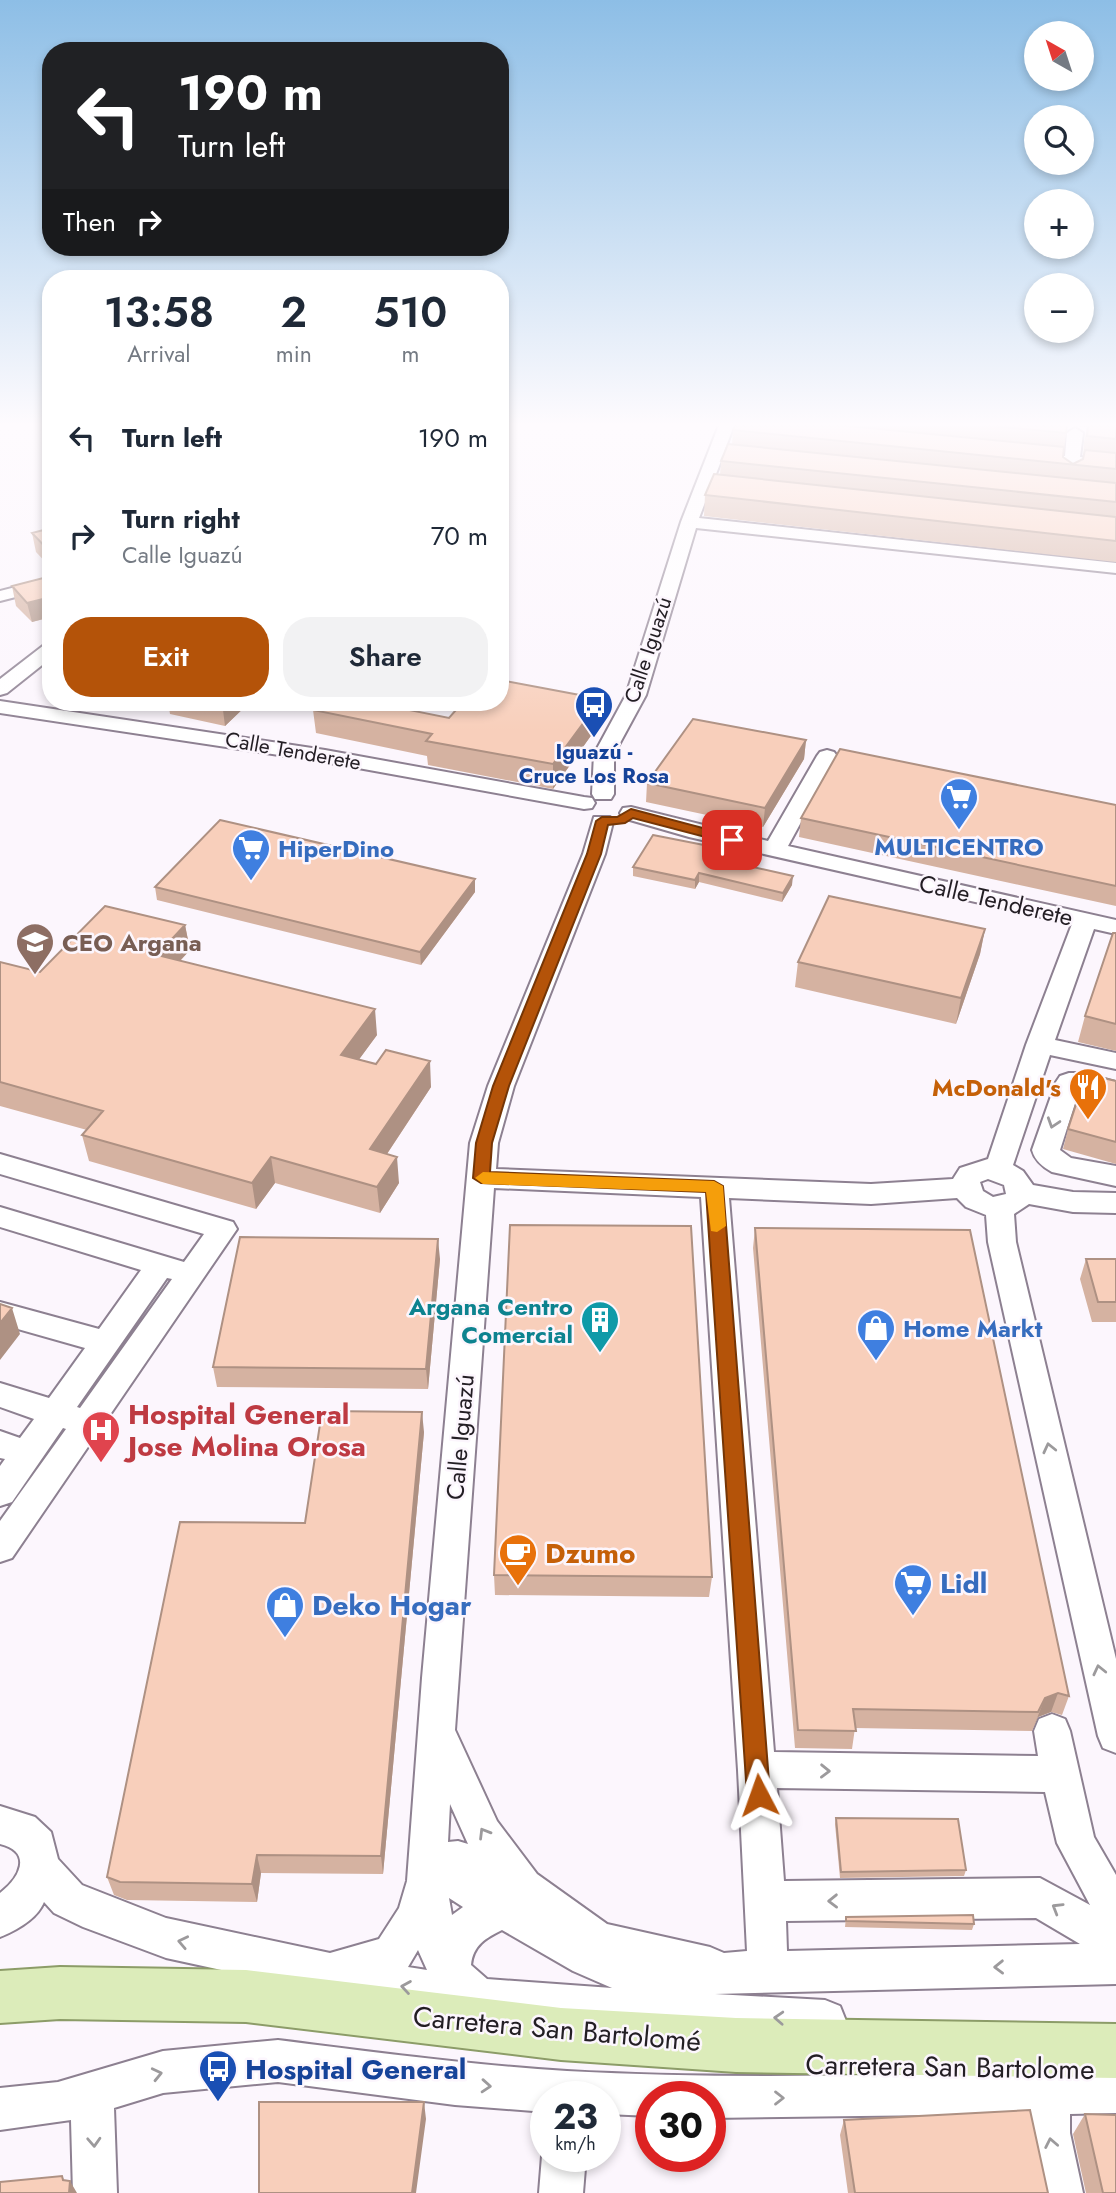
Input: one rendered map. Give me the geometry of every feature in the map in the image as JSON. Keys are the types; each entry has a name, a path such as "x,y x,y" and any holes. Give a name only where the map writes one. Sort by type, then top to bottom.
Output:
{"main road":[{"name":"Carretera San Bartolomé","path":"0,1997 60,1993 246,1996 561,2034 709,2043 1116,2051"},
{"name":"Carretera San Bartolomé","path":"0,2017 63,2013 242,2017 560,2050 784,2063"},
{"name":"Carretera San Bartolome","path":"784,2063 1116,2072"}],"street":[{"name":"Calle Iguazú","path":"427,1871 484,1143 501,1086 594,854 604,754 636,695 687,527"},
{"path":"778,527 872,533 1062,554 1116,568"},
{"path":"0,596 42,585"},
{"path":"0,689 42,656"},
{"name":"Calle Tenderete","path":"0,707 325,756 597,806 620,820 631,813 689,831 1116,926"},
{"path":"775,849 827,756"},
{"path":"998,1170 1036,1055 1086,920"},
{"path":"1036,1055 1116,1061"},
{"path":"1036,1055 1116,1079"},
{"path":"1116,1091 1082,1082 1069,1082 1046,1150 1047,1155 1058,1165 1116,1176"},
{"path":"0,1164 223,1229 0,1548"},
{"path":"965,1188 970,1175 987,1169 998,1170 1015,1179 1002,1242 1116,1736"},
{"path":"481,1178 871,1194 965,1188"},
{"path":"714,1186 766,1901 751,1972"},
{"path":"965,1188 977,1202 1010,1200 1116,1203"},
{"path":"0,1217 192,1274"},
{"path":"0,1492 13,1449 55,1413 160,1265"},
{"path":"0,1313 104,1342"},
{"path":"5,1402 89,1424"},
{"path":"1052,1731 1076,1843 1116,1913"},
{"path":"437,1732 514,1898"},
{"path":"757,1770 1060,1774"},
{"path":"0,1825 21,1830 37,1845 40,1868 26,1898 0,1917"},
{"name":"Carretera San Bartolomé","path":"40,1868 68,1899 120,1922 166,1938 327,1973 464,1985 510,2003 1116,2034"},
{"path":"427,1871 514,1898 587,1956 641,1980 751,1972 1116,1964"},
{"path":"327,1973 392,1956 416,1916 427,1871"},
{"path":"427,1871 438,1949 464,1985"},
{"path":"464,1985 453,1945 471,1924 514,1898"},
{"path":"766,1901 1041,1898 1116,1943"},
{"path":"0,2109 58,2103 163,2072 278,2061 455,2084 530,2091"},
{"path":"92,2091 95,2193"},
{"path":"726,2096 1116,2092"},
{"path":"1049,2093 1048,2133 1061,2193"},
{"path":"561,2193 563,2172"}],"building":[{"path":"994,527 1116,527 1116,541"},
{"path":"42,530 42,544 32,533"},
{"path":"42,578 42,599 27,603 12,586"},
{"path":"509,682 601,699 553,764 426,741 432,734 318,711 414,711 449,718 455,711 509,711"},
{"path":"693,719 806,740 765,808 647,783"},
{"name":"MULTICENTRO","path":"840,749 1116,805 1116,886 801,818"},
{"path":"220,820 475,879 420,952 155,887"},
{"path":"653,835 714,847 708,857 793,876 783,893 699,873 695,880 633,867"},
{"path":"829,896 985,929 961,998 798,962"},
{"path":"105,906 185,925 157,955 375,1009 341,1055 376,1064 386,1050 430,1061 370,1149 397,1157 377,1187 271,1157 252,1183 82,1135 103,1111 0,1082 0,962 40,972"},
{"path":"1113,933 1116,933 1116,1024 1085,1016"},
{"path":"1086,1074 1116,1081 1116,1142 1068,1129"},
{"name":"Argana Centro Comercial","path":"510,1225 691,1226 712,1577 494,1575"},
{"path":"755,1228 970,1230 1069,1696 1058,1693 1045,1698 1038,1712 853,1709 856,1731 798,1730"},
{"path":"240,1237 438,1239 426,1369 213,1367"},
{"path":"1086,1259 1116,1259 1116,1302 1098,1302"},
{"path":"0,1304 12,1308 0,1323"},
{"name":"Deko Hogar","path":"322,1411 422,1412 381,1856 257,1855 252,1884 120,1882 107,1877 180,1522 305,1523"},
{"path":"836,1818 958,1819 966,1870 841,1872"},
{"path":"973,1915 974,1924 846,1921 846,1917"},
{"path":"259,2102 424,2102 412,2193 259,2193"},
{"path":"1030,2110 1048,2193 855,2193 844,2120"},
{"path":"1085,2114 1116,2115 1116,2193 1103,2193"},
{"path":"62,2176 63,2180 70,2181 69,2193 0,2193 0,2182"}],"slow traffic":[{"path":"483,1178 714,1186 717,1226"}],"place":[{"name":"Iguazú - Cruce Los Rosa","path":"594,739"},
{"name":"MULTICENTRO","path":"959,831"},
{"name":"HiperDino","path":"251,882"},
{"name":"CEO Argana","path":"35,976"},
{"name":"McDonald's","path":"1088,1121"},
{"name":"Argana Centro Comercial","path":"600,1354"},
{"name":"Home Markt","path":"876,1362"},
{"name":"Hospital General Jose Molina Orosa","path":"101,1464"},
{"name":"Dzumo","path":"518,1587"},
{"name":"Lidl","path":"913,1617"},
{"name":"Deko Hogar","path":"285,1639"},
{"name":"Hospital General","path":"218,2103"}],"route":[{"path":"732,840 689,831 631,813 620,820 602,821 594,854 501,1086 484,1143 481,1178 714,1186 759,1795"}]}
